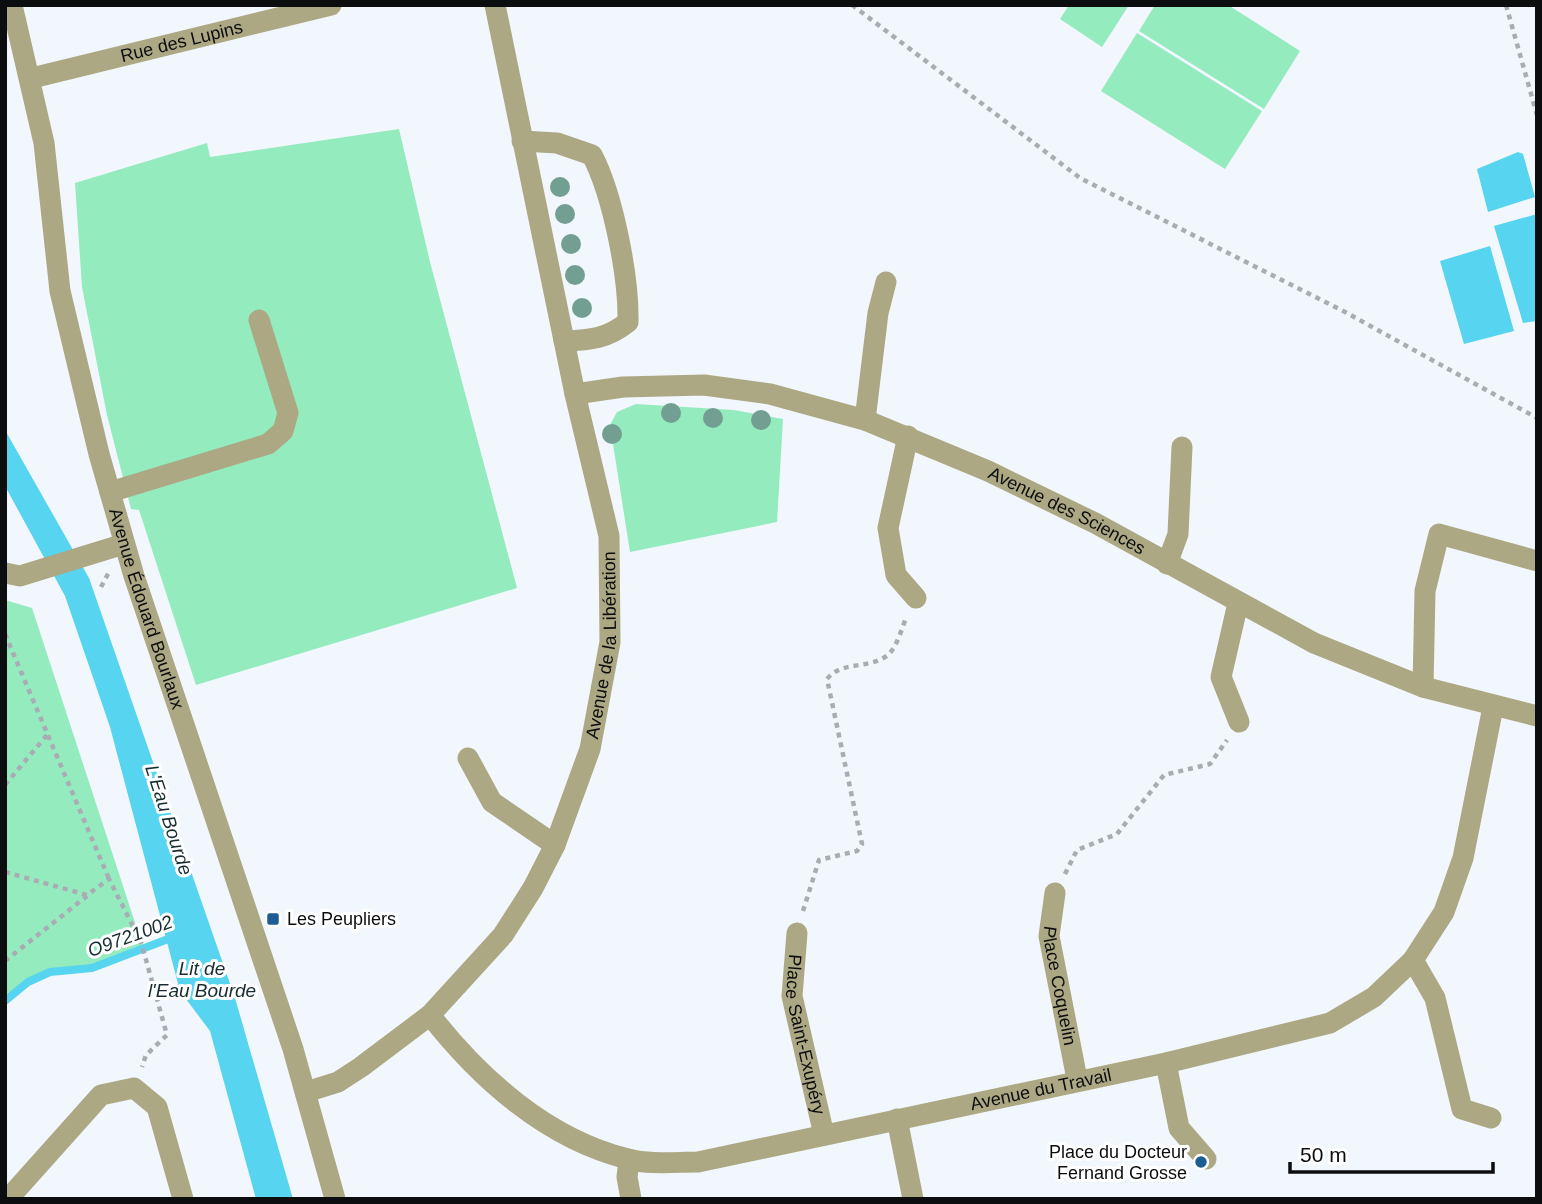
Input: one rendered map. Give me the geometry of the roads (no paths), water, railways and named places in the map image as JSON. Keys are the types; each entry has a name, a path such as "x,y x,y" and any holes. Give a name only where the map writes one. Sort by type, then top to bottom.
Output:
{"street":[{"name":"Avenue Édouard Bourlaux","path":"12,5 32,78 50,176 60,291 124,544 306,1092 335,1199"},
{"name":"Rue des Lupins","path":"32,78 331,5"},
{"name":"Avenue de la Libération","path":"306,1092 338,1082 430,1015 463,983 503,935 533,888 555,845 590,749 610,642 609,536 575,394 497,6"},
{"path":"522,141 557,144 592,155 603,176 629,294 628,323 613,334 597,340 564,341"},
{"path":"866,420 878,313 886,282"},
{"path":"110,492 268,444 283,431 288,412 259,320"},
{"name":"Avenue des Sciences","path":"575,394 623,387 704,385 770,394 866,420 908,436 1095,523 1314,643 1423,687 1493,707 1537,716"},
{"path":"908,436 888,528 896,575 916,598"},
{"path":"1167,564 1178,534 1182,447"},
{"path":"1423,687 1425,591 1439,534 1537,561"},
{"path":"5,573 20,576 124,544"},
{"path":"1238,603 1222,677 1239,722"},
{"name":"Avenue du Travail","path":"430,1015 522,1109 580,1142 629,1160 698,1162 1077,1079 1166,1063 1330,1023 1374,997 1413,960 1444,912 1462,858 1493,707"},
{"path":"468,758 492,802 555,845"},
{"name":"Place Coquelin","path":"1055,893 1049,936 1077,1079"},
{"name":"Place Saint-Exupéry","path":"797,933 792,996 824,1135"},
{"path":"1413,960 1435,998 1462,1109 1491,1118"},
{"path":"1166,1063 1179,1128 1206,1159"},
{"path":"8,1199 101,1095 134,1088 157,1107 183,1199"},
{"path":"897,1119 914,1199"},
{"path":"629,1160 627,1177 631,1199"}],"water":[{"path":"1518,152 1523,154 1535,197 1488,212 1477,169"},
{"path":"1537,214 1537,321 1523,323 1494,226"},
{"path":"1490,246 1514,331 1464,344 1440,261"},
{"name":"Lit de l'Eau Bourde","path":"5,430 89,578 235,998 293,1199 256,1199 210,1031 180,991 110,727 65,596 5,486"}],"waterway":[{"name":"O9721002","path":"5,1001 28,982 50,972 92,968 176,936"}],"place":[{"name":"Les Peupliers","path":"273,919"},
{"name":"Place du Docteur Fernand Grosse","path":"1201,1162"}],"water label":[{"name":"L'Eau Bourde","path":"169,820"}]}
